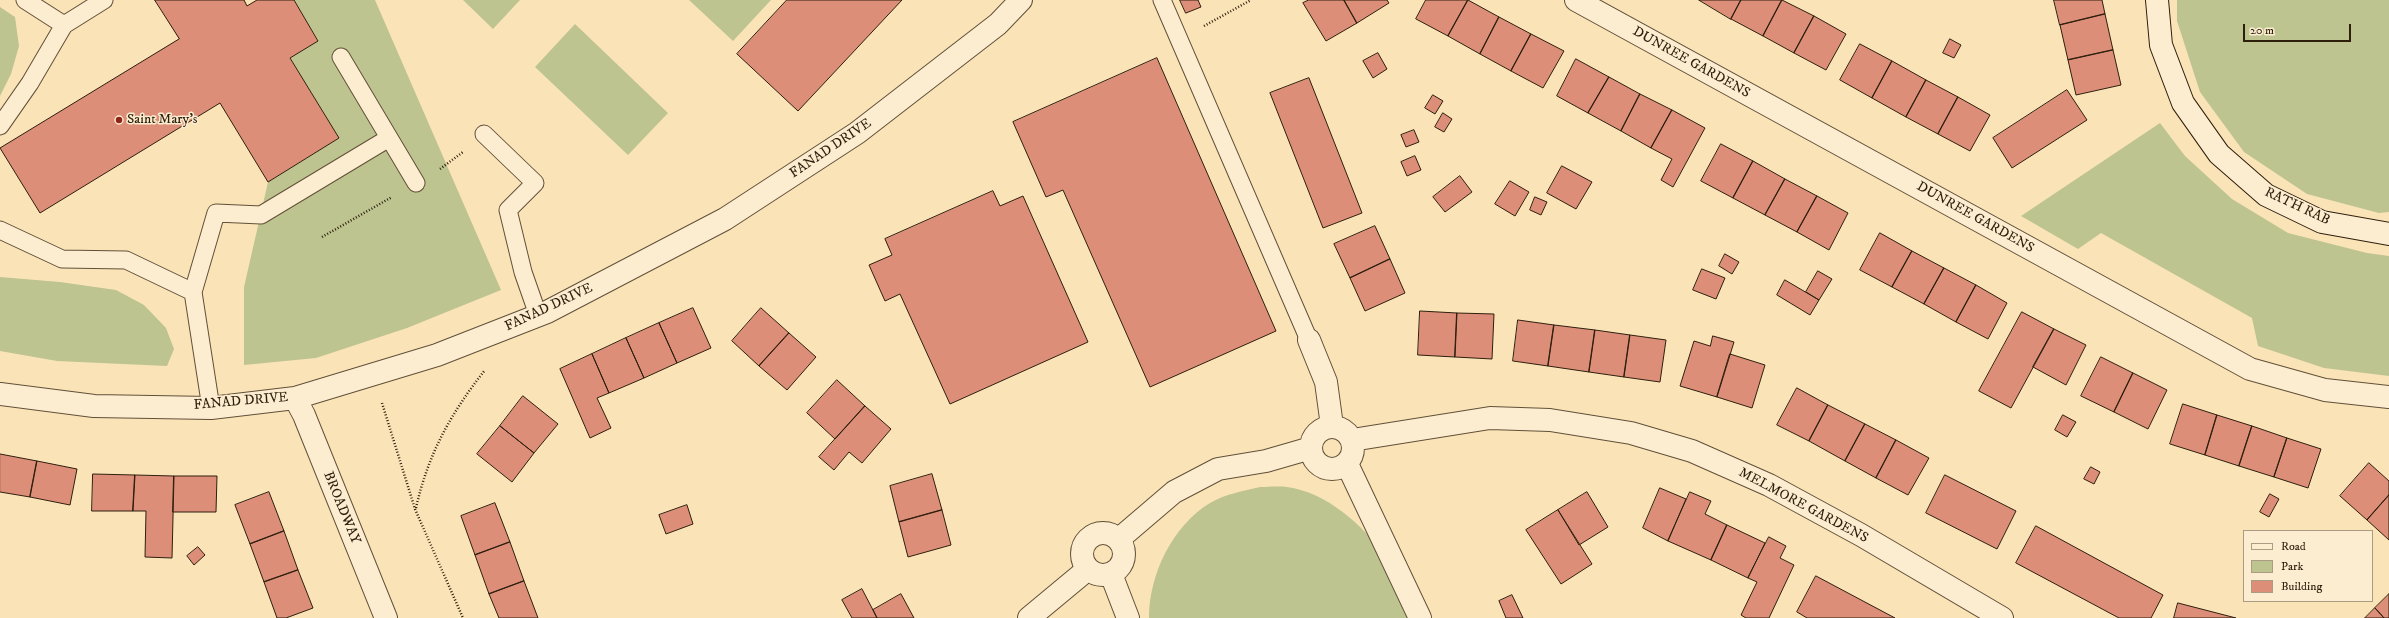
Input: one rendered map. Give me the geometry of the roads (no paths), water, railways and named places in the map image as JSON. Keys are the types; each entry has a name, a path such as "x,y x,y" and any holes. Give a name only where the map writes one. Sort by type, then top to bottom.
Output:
{"street":[{"name":"FANAD DRIVE","path":"0,394 94,406 211,408 295,398 437,355 476,340 538,315 725,218 857,132 998,24 1022,0"},
{"name":"DUNREE GARDENS","path":"1576,0 2250,369 2325,390 2389,397"},
{"name":"RATH RAB","path":"2157,0 2161,45 2183,104 2219,154 2266,195 2322,222 2389,234"},
{"path":"1309,340 1326,382 1332,426"},
{"name":"BROADWAY","path":"295,398 386,618"},
{"name":"MELMORE GARDENS","path":"1352,440 1490,418 1550,420 1631,433 1692,451 1769,485 1861,535 2002,618"},
{"path":"1332,426 1341,428 1352,440 1354,448 1347,464 1336,469 1324,468 1312,456 1311,448 1317,433 1332,426"},
{"path":"1119,539 1174,492 1218,469 1266,461 1311,448"},
{"path":"1347,464 1420,618"},
{"path":"1104,532 1112,534 1119,539 1125,554 1123,562 1118,569 1111,574 1102,575 1094,574 1088,569 1082,554 1088,538 1104,532"},
{"path":"1028,618 1088,569"},
{"path":"1111,574 1128,618"}],"lane":[{"path":"25,0 64,25"},
{"path":"0,126 30,83 64,25 104,0"},
{"path":"1162,0 1309,340"},
{"path":"341,57 416,183"},
{"path":"484,134 535,183 508,210 523,272 538,315"},
{"path":"211,408 193,292 216,213 261,215 389,138"},
{"path":"0,230 62,259 126,260 193,292"}],"place":[{"name":"Saint Mary's","path":"119,120"}]}
